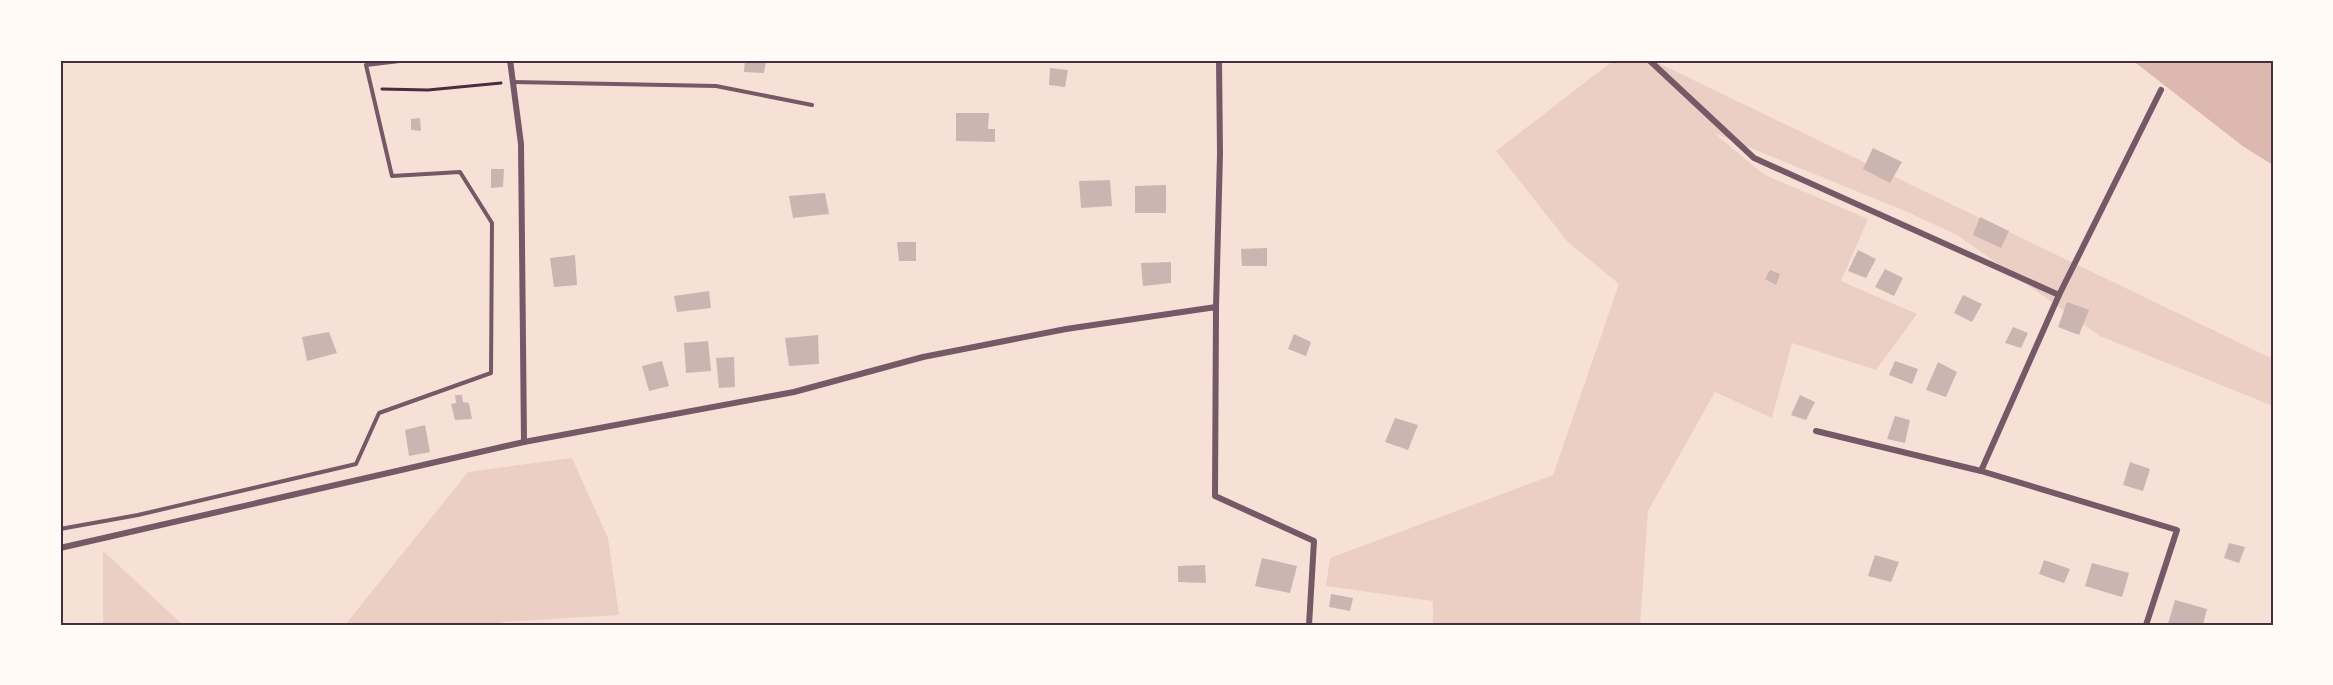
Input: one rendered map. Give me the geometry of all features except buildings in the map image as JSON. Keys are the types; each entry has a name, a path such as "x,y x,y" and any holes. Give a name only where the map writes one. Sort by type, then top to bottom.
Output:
{"street":[{"path":"510,60 521,144 524,442"},
{"path":"1219,60 1220,154 1215,496 1314,541 1309,625"},
{"path":"1649,60 1754,158 2059,295"},
{"path":"1980,471 2059,295 2162,90"},
{"path":"60,548 524,442 794,392 923,357 1066,328 1216,307"},
{"path":"1816,431 1980,471 2177,530 2146,625"}],"lane":[{"path":"60,529 138,515 356,464 379,414 491,373 492,223 460,172 392,176 366,65 408,60"},
{"path":"513,81 716,86 812,105"}],"path":[{"path":"371,89 429,90 513,81"}],"shaded area":[{"path":"1614,60 1652,60 2273,359 2273,406 2100,336 1957,235 1905,211 1714,133 1765,175 1868,219 1841,281 1917,314 1876,370 1792,343 1772,418 1715,392 1648,511 1640,625 1563,623 1562,625 1433,625 1433,601 1326,586 1330,558 1553,475 1619,284 1567,241 1496,151"},
{"path":"2132,60 2273,60 2273,165 2244,147"},
{"path":"572,458 608,538 619,615 502,622 501,625 345,625 468,472"},
{"path":"103,551 183,625 103,625"}]}
